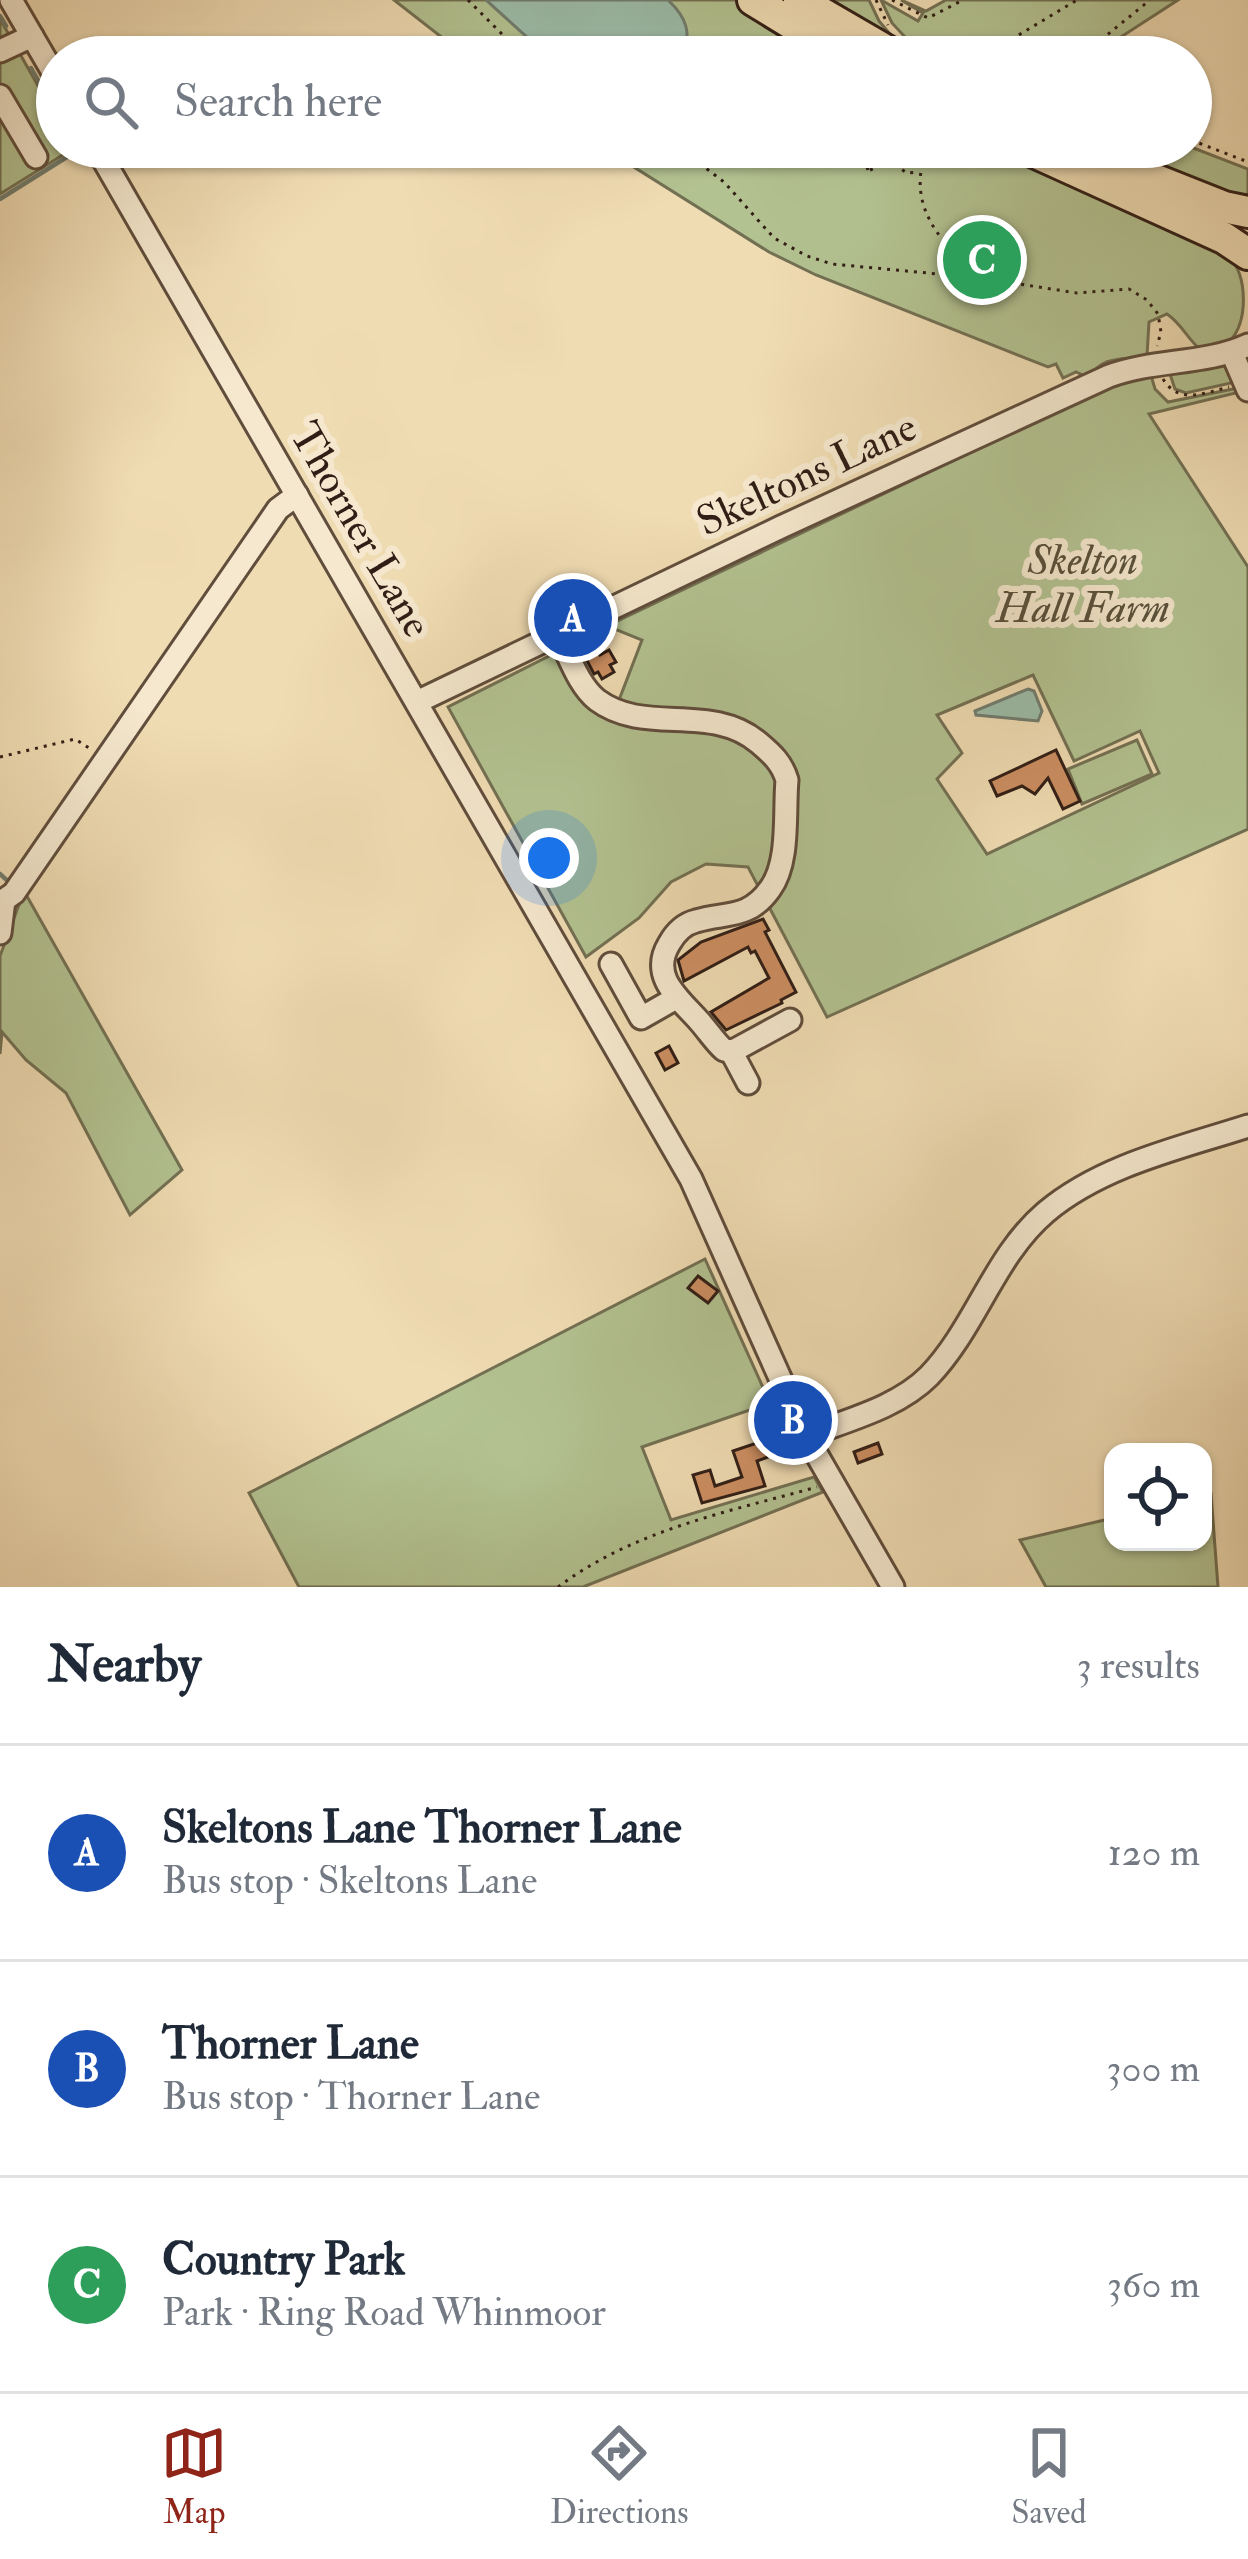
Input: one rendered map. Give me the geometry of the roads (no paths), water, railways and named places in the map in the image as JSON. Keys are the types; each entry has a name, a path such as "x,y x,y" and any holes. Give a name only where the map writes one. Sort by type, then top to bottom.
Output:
{"highway":[{"path":"753,0 812,36"},
{"path":"799,0 882,36"},
{"path":"1071,168 1213,232 1248,254"},
{"path":"1126,168 1248,212"}],"street":[{"path":"11,0 36,42"},
{"path":"0,51 32,35"},
{"path":"1,101 36,155"},
{"name":"Thorner Lane","path":"108,168 692,1179 806,1436 893,1587"},
{"path":"1242,346 1246,387"},
{"name":"Skeltons Lane","path":"417,702 1109,376 1242,346"},
{"path":"0,934 19,888 103,758 278,509 297,495"},
{"path":"558,634 584,686 599,702 647,716 730,724 747,733 784,770 776,880 764,896 740,913 693,921 676,933 662,963 666,982 720,1048 731,1051 790,1020"},
{"path":"611,964 641,1018 679,1001"},
{"path":"654,1022 679,1001"},
{"path":"731,1051 748,1083"},
{"path":"806,1436 901,1398 927,1378 957,1342 1006,1258 1045,1213 1100,1177 1248,1126"}],"waterway":[{"path":"0,16 6,26"},
{"path":"31,68 36,77"},
{"path":"0,199 49,168"},
{"path":"0,874 11,884"}],"place":[{"name":"Country Park","path":"982,260"},
{"name":"Skeltons Lane Thorner Lane","path":"573,618"},
{"name":"Thorner Lane","path":"793,1420"}],"park label":[{"name":"Skelton Hall Farm","path":"1083,583"}]}
